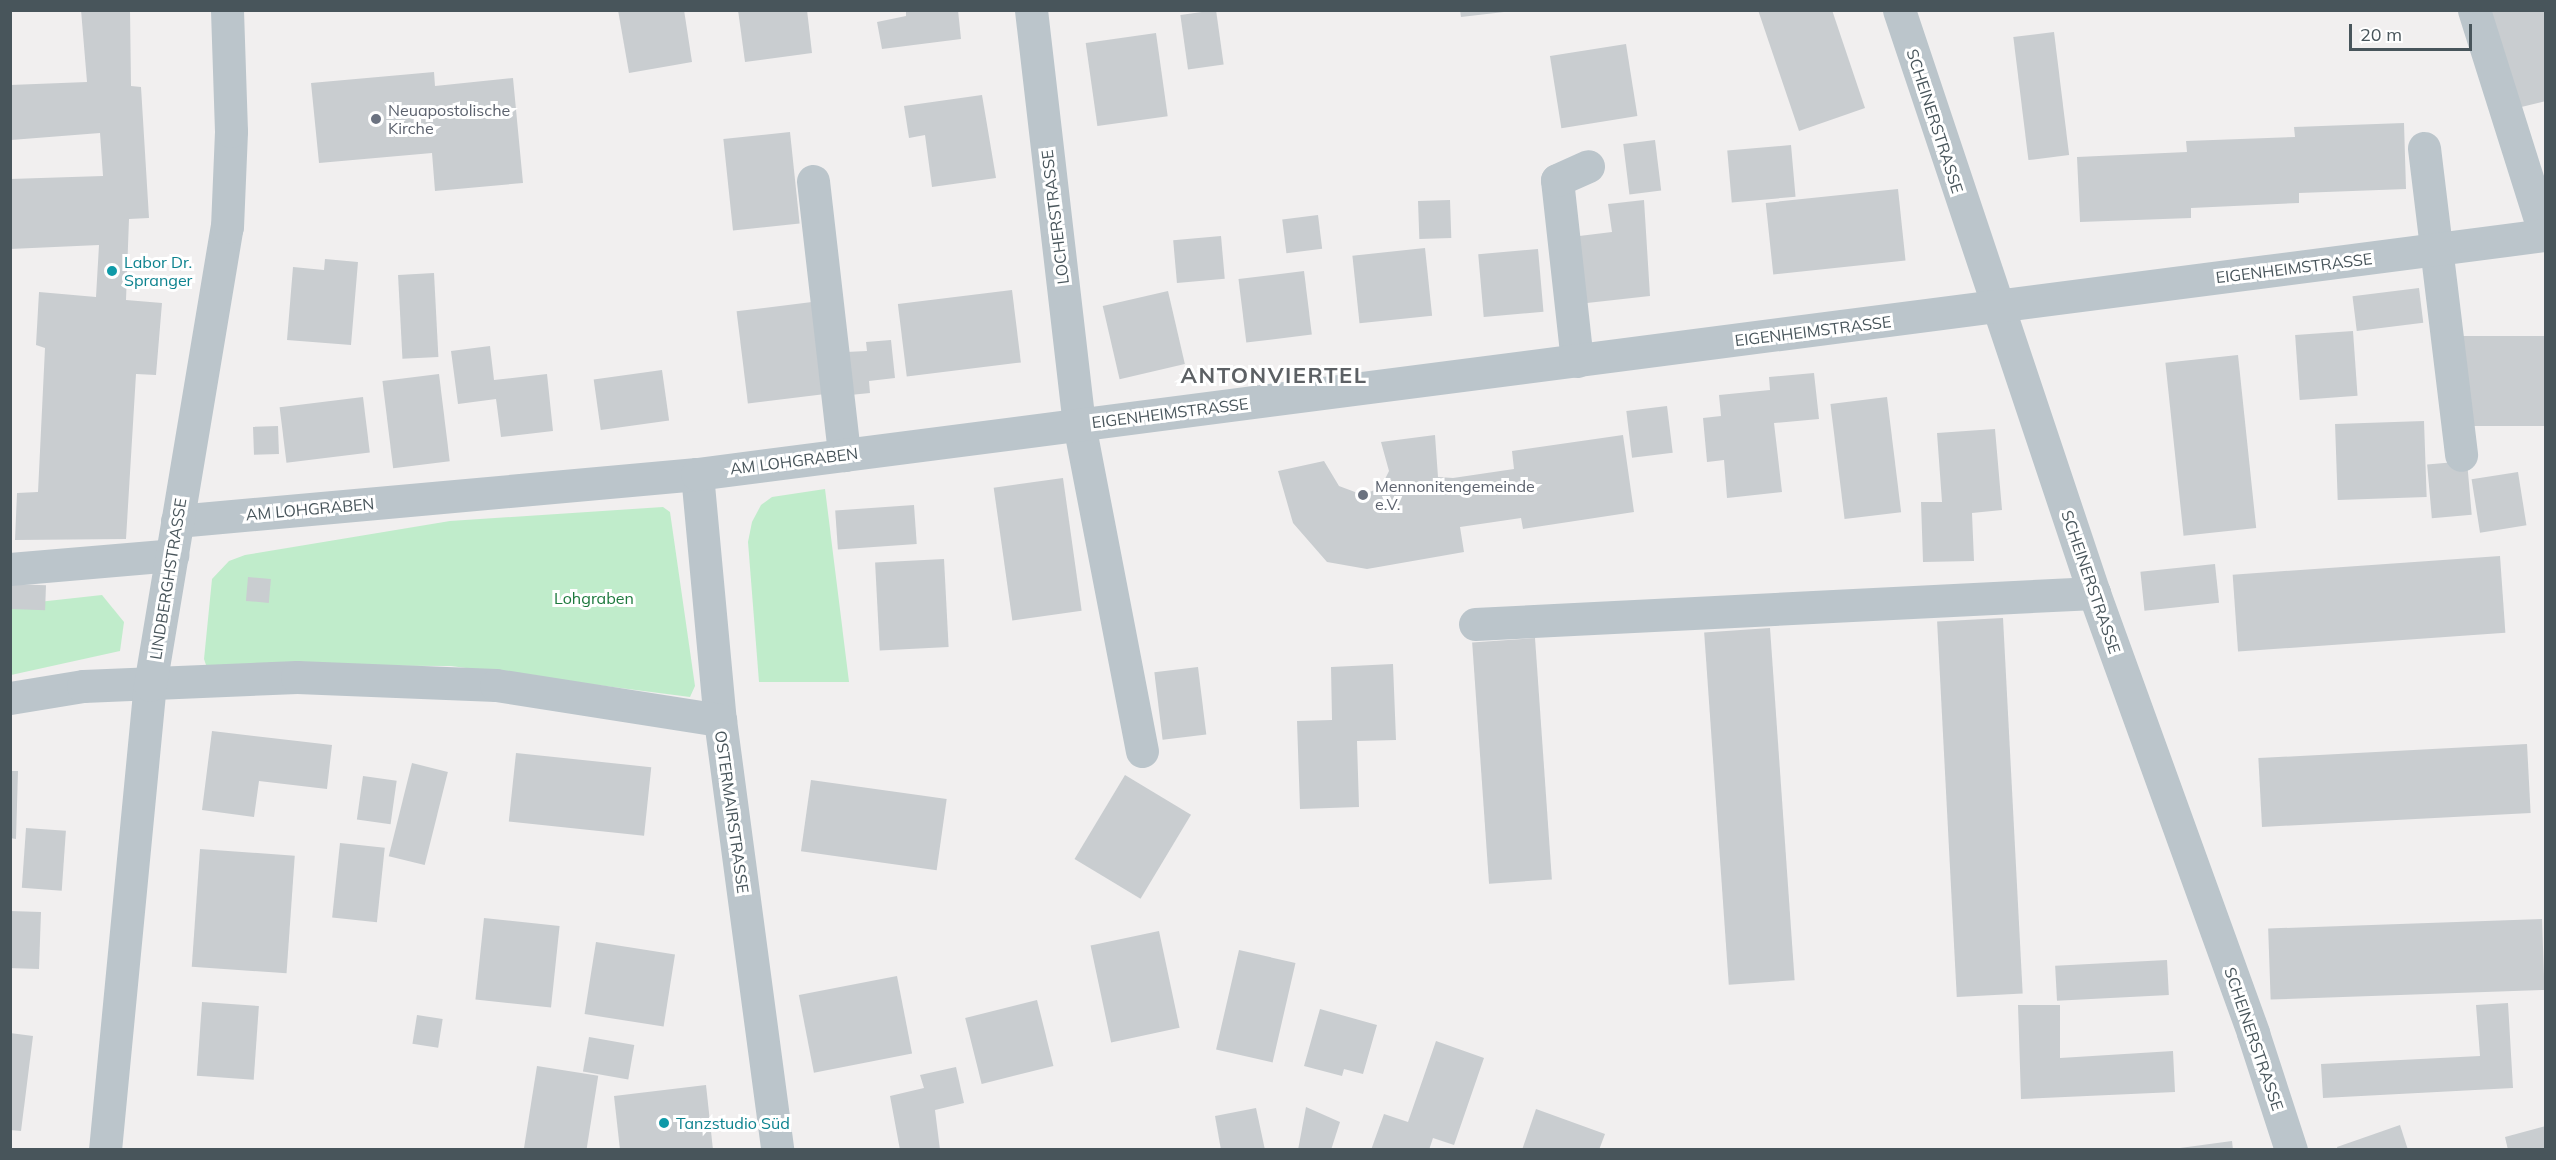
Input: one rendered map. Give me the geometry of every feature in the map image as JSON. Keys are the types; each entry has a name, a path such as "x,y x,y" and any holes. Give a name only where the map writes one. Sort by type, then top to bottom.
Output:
{"street":[{"name":"LINDBERGHSTRASSE","path":"105,1149 150,685 227,226 231,131 227,10"},
{"name":"LOCHERSTRASSE","path":"1032,10 1079,424"},
{"name":"SCHEINERSTRASSE","path":"1899,10 1996,308 2094,593 2253,1033 2291,1149"},
{"path":"2474,10 2545,235"},
{"path":"2424,148 2439,250 2461,454"},
{"path":"1577,362 1557,180 1588,166"},
{"path":"813,181 844,455"},
{"name":"EIGENHEIMSTRASSE","path":"1079,424 1996,308 2545,235"},
{"name":"AM LOHGRABEN","path":"177,521 697,474 1079,424"},
{"path":"1079,424 1142,751"},
{"name":"OSTERMAIRSTRASSE","path":"697,474 720,720 777,1149"},
{"path":"10,568 172,555"},
{"path":"1474,624 2094,593"},
{"path":"10,698 83,686 150,685 297,677 496,685 720,720"}],"green space":[{"path":"825,489 849,682 759,682 748,542 752,522 761,505 772,497"},
{"name":"Lohgraben","path":"663,507 670,512 695,686 690,697 451,666 206,665 204,659 212,579 229,561 245,555 450,521"},
{"path":"102,595 124,622 120,651 11,675 11,605"}],"building":[{"name":"Labor Dr. Spranger","path":"81,10 130,10 131,86 141,87 149,218 129,219 126,300 162,303 156,375 136,374 126,539 15,540 17,493 38,492 45,348 36,345 39,292 96,297 99,245 10,249 10,179 103,176 100,133 11,140 10,85 87,82"},
{"path":"618,10 684,10 692,62 629,73"},
{"path":"738,10 807,10 812,53 745,62"},
{"path":"906,10 958,10 961,39 882,49 877,22 906,16"},
{"path":"1216,10 1224,64 1188,69 1180,15"},
{"path":"1460,10 1504,10 1504,12 1461,17"},
{"path":"1758,10 1832,10 1865,108 1799,131"},
{"path":"2483,10 2544,10 2546,101 2513,109"},
{"path":"2054,32 2069,155 2028,160 2013,37"},
{"path":"1156,33 1168,116 1097,126 1086,43"},
{"path":"1626,44 1637,116 1561,128 1550,56"},
{"path":"434,72 435,86 513,78 523,183 435,191 432,153 319,163 311,83"},
{"path":"982,95 996,178 932,187 925,135 909,138 904,106"},
{"path":"2404,123 2406,189 2299,193 2299,203 2191,208 2191,218 2080,222 2077,157 2187,152 2186,141 2295,137 2294,127"},
{"path":"790,132 800,223 733,230 723,139"},
{"path":"1655,140 1661,191 1629,195 1623,144"},
{"path":"1791,145 1796,197 1732,202 1727,151"},
{"path":"1898,189 1906,261 1773,275 1766,203"},
{"path":"1450,200 1451,238 1419,239 1418,201"},
{"path":"1644,200 1650,296 1578,304 1571,237 1612,232 1608,204"},
{"path":"1318,215 1322,249 1286,253 1282,219"},
{"path":"1221,236 1225,279 1177,283 1173,240"},
{"path":"1425,248 1432,316 1360,323 1352,256"},
{"path":"1538,249 1543,312 1484,317 1478,254"},
{"path":"325,259 358,262 351,345 287,340 293,267 324,270"},
{"path":"1304,271 1312,335 1246,343 1238,279"},
{"path":"434,273 438,357 402,359 398,275"},
{"path":"2419,288 2423,323 2357,331 2352,296"},
{"path":"1012,290 1021,362 907,376 898,304"},
{"path":"1168,291 1185,364 1120,379 1103,306"},
{"path":"812,302 823,394 748,404 737,311"},
{"path":"2353,331 2358,396 2300,400 2295,335"},
{"path":"2461,336 2546,336 2546,426 2461,426"},
{"path":"891,340 895,378 869,381 870,393 850,395 846,352 867,351 866,342"},
{"path":"490,346 494,380 547,374 553,431 501,437 496,399 458,404 451,351"},
{"path":"2238,355 2256,528 2184,536 2165,363"},
{"path":"662,370 669,421 601,430 594,380"},
{"path":"1814,373 1819,419 1774,423 1782,492 1727,498 1724,460 1707,462 1703,418 1721,416 1719,395 1770,390 1769,377"},
{"path":"439,374 450,461 393,468 382,381"},
{"path":"363,397 370,453 286,463 280,407"},
{"path":"1887,397 1901,512 1845,519 1830,404"},
{"path":"1667,406 1673,453 1632,458 1626,411"},
{"path":"2424,421 2427,497 2338,500 2335,424"},
{"path":"278,426 279,454 254,455 253,427"},
{"path":"1995,429 2002,510 1972,513 1974,561 1923,562 1921,502 1942,502 1937,433"},
{"path":"1435,435 1438,477 1453,478 1514,469 1512,451 1623,435 1634,512 1523,529 1521,518 1460,527 1464,552 1367,569 1327,562 1293,523 1278,471 1324,461 1339,486 1363,495 1381,487 1389,471 1381,442"},
{"path":"2467,461 2472,515 2432,518 2427,464"},
{"path":"2518,472 2526,525 2480,533 2472,479"},
{"path":"1063,478 1082,611 1012,620 994,488"},
{"path":"914,505 917,544 838,549 835,511"},
{"path":"2500,556 2505,633 2238,652 2233,575"},
{"path":"944,559 949,647 880,650 875,563"},
{"path":"2215,564 2219,603 2144,611 2140,572"},
{"path":"248,577 271,579 269,603 246,601"},
{"path":"12,584 46,585 45,610 11,609"},
{"path":"2003,618 2023,993 1957,997 1937,621"},
{"path":"1770,628 1795,980 1729,985 1704,633"},
{"path":"1535,638 1552,879 1489,884 1472,642"},
{"path":"1393,664 1396,740 1357,741 1359,807 1300,809 1297,721 1332,720 1331,667"},
{"path":"1198,667 1206,734 1163,740 1154,672"},
{"path":"212,731 332,745 327,789 259,781 254,817 202,810"},
{"path":"2527,744 2531,813 2262,827 2258,758"},
{"path":"516,753 651,767 644,836 509,822"},
{"path":"412,763 448,772 425,865 389,856"},
{"path":"10,771 18,771 16,839 10,838"},
{"path":"1125,775 1191,815 1141,899 1075,859"},
{"path":"363,776 397,781 391,824 357,820"},
{"path":"811,780 947,799 937,870 801,851"},
{"path":"26,828 66,831 62,891 22,888"},
{"path":"340,843 385,848 377,922 332,918"},
{"path":"200,849 295,856 287,973 192,967"},
{"path":"10,911 41,912 39,969 10,968"},
{"path":"484,918 560,926 551,1007 475,1000"},
{"path":"2542,919 2544,990 2271,1000 2268,929"},
{"path":"1159,931 1180,1028 1111,1042 1091,946"},
{"path":"596,942 675,955 664,1027 585,1014"},
{"path":"1239,950 1296,963 1273,1062 1216,1049"},
{"path":"2167,960 2169,995 2057,1001 2055,966"},
{"path":"897,976 912,1054 814,1073 799,995"},
{"path":"1037,1000 1053,1066 982,1084 965,1018"},
{"path":"202,1002 259,1006 254,1080 197,1076"},
{"path":"2508,1003 2513,1088 2323,1098 2321,1064 2480,1056 2476,1005"},
{"path":"2018,1005 2060,1005 2060,1058 2173,1051 2175,1092 2021,1099"},
{"path":"1320,1009 1377,1025 1363,1074 1344,1069 1342,1076 1304,1066"},
{"path":"417,1015 443,1019 438,1048 412,1044"},
{"path":"10,1033 33,1036 21,1131 10,1130"},
{"path":"589,1037 634,1045 628,1079 583,1071"},
{"path":"1436,1041 1484,1058 1454,1145 1433,1138 1429,1150 1371,1150 1384,1114 1408,1122"},
{"path":"537,1066 598,1076 586,1150 524,1150"},
{"path":"956,1067 964,1103 935,1110 940,1150 900,1150 890,1096 924,1088 920,1075"},
{"name":"Tanzstudio Süd","path":"706,1085 713,1150 620,1150 614,1096"},
{"path":"1306,1107 1340,1122 1331,1150 1298,1150"},
{"path":"1256,1108 1265,1150 1221,1150 1215,1116"},
{"path":"1536,1109 1605,1134 1599,1150 1522,1150"},
{"path":"2400,1125 2408,1150 2338,1150 2337,1147"},
{"path":"2546,1126 2546,1150 2508,1150 2505,1137"},
{"path":"2232,1141 2233,1150 2180,1150 2180,1148"}],"place":[{"name":"Neuapostolische Kirche","path":"376,119"},
{"name":"Labor Dr. Spranger","path":"112,271"},
{"name":"Mennonitengemeinde e.V.","path":"1363,495"},
{"name":"Tanzstudio Süd","path":"664,1123"}],"district":[{"name":"ANTONVIERTEL","path":"1274,376"}]}
